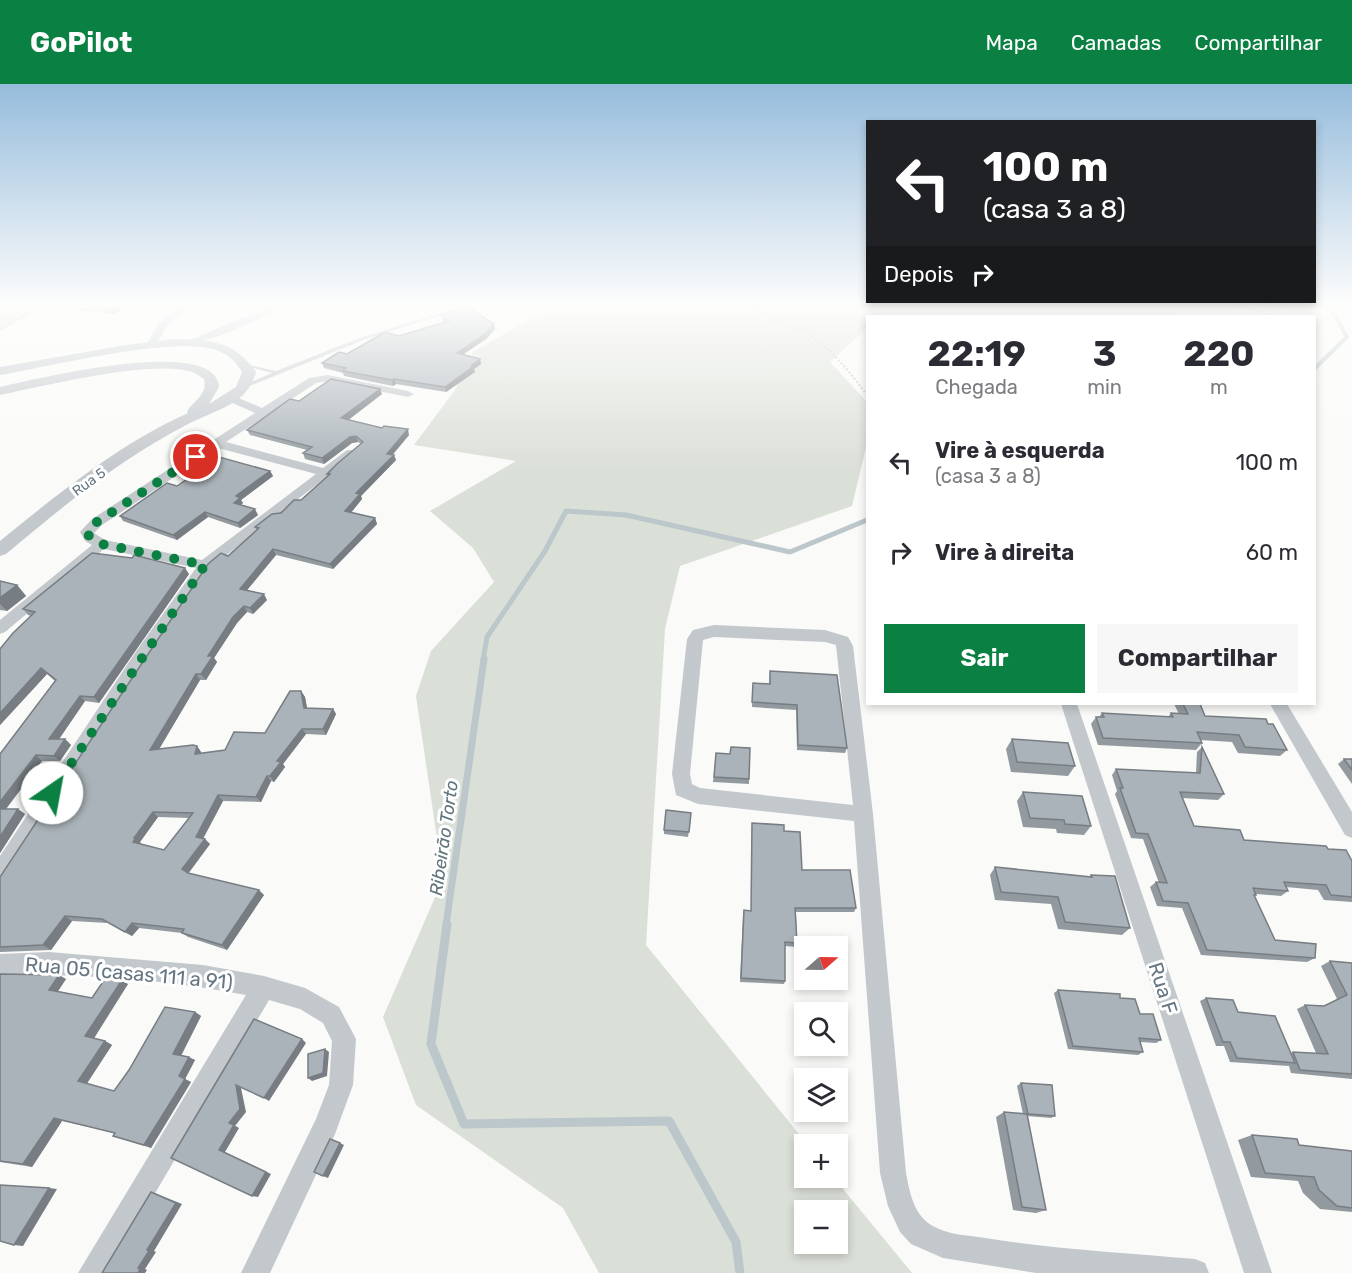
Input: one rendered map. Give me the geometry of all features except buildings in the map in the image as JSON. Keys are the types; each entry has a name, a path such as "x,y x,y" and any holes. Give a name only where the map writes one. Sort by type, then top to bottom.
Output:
{"street":[{"path":"0,371 61,360"},
{"path":"135,367 139,360"},
{"path":"182,421 230,398 245,386 249,380 247,365 244,360"},
{"path":"0,390 135,367 178,365 199,369 208,374 213,382 211,393 182,421"},
{"path":"205,565 101,544 87,535 89,528 309,382 319,378 328,378 408,394"},
{"path":"211,393 230,398 261,412"},
{"name":"Rua 5","path":"0,550 98,475 182,421"},
{"path":"215,443 326,473"},
{"path":"0,873 143,654 205,565 357,448"},
{"path":"0,628 101,544"},
{"path":"863,814 698,796 683,789 681,774 697,636 704,632 714,632 825,636 842,641 846,653 863,814 893,1173 897,1196 905,1215 919,1233 942,1244 1023,1259 1195,1273"},
{"name":"Rua F","path":"1069,705 1258,1273"},
{"path":"1279,705 1352,830"},
{"name":"Rua 05 (casas 111 a 91)","path":"0,965 49,963 203,976 264,987 305,999 331,1015 344,1039 341,1085 326,1125 255,1273"},
{"path":"92,1273 264,987"}],"lane":[{"path":"245,386 307,360"},
{"path":"247,365 276,373"}],"path":[{"path":"839,360 866,394"}],"shaded area":[{"path":"469,360 832,360 830,362 866,401 866,447 852,506 680,566 665,629 646,945 799,1134 794,1134 794,1188 842,1188 912,1273 599,1273 563,1208 416,1105 383,1017 443,879 416,696 431,651 494,582 473,548 430,511 516,461 414,445 455,390"}],"waterway":[{"name":"Ribeirão Torto","path":"1316,367 1323,360"},
{"name":"Ribeirão Torto","path":"483,660 487,637 545,551 566,511 626,515 790,552 866,520"},
{"name":"Ribeirão Torto","path":"446,925 484,659"},
{"name":"Ribeirão Torto","path":"447,924 431,1044 464,1124 669,1121 736,1242 740,1273"}],"route":[{"path":"52,793 143,654 205,565 101,544 90,538 87,532 97,522 196,457"}]}
